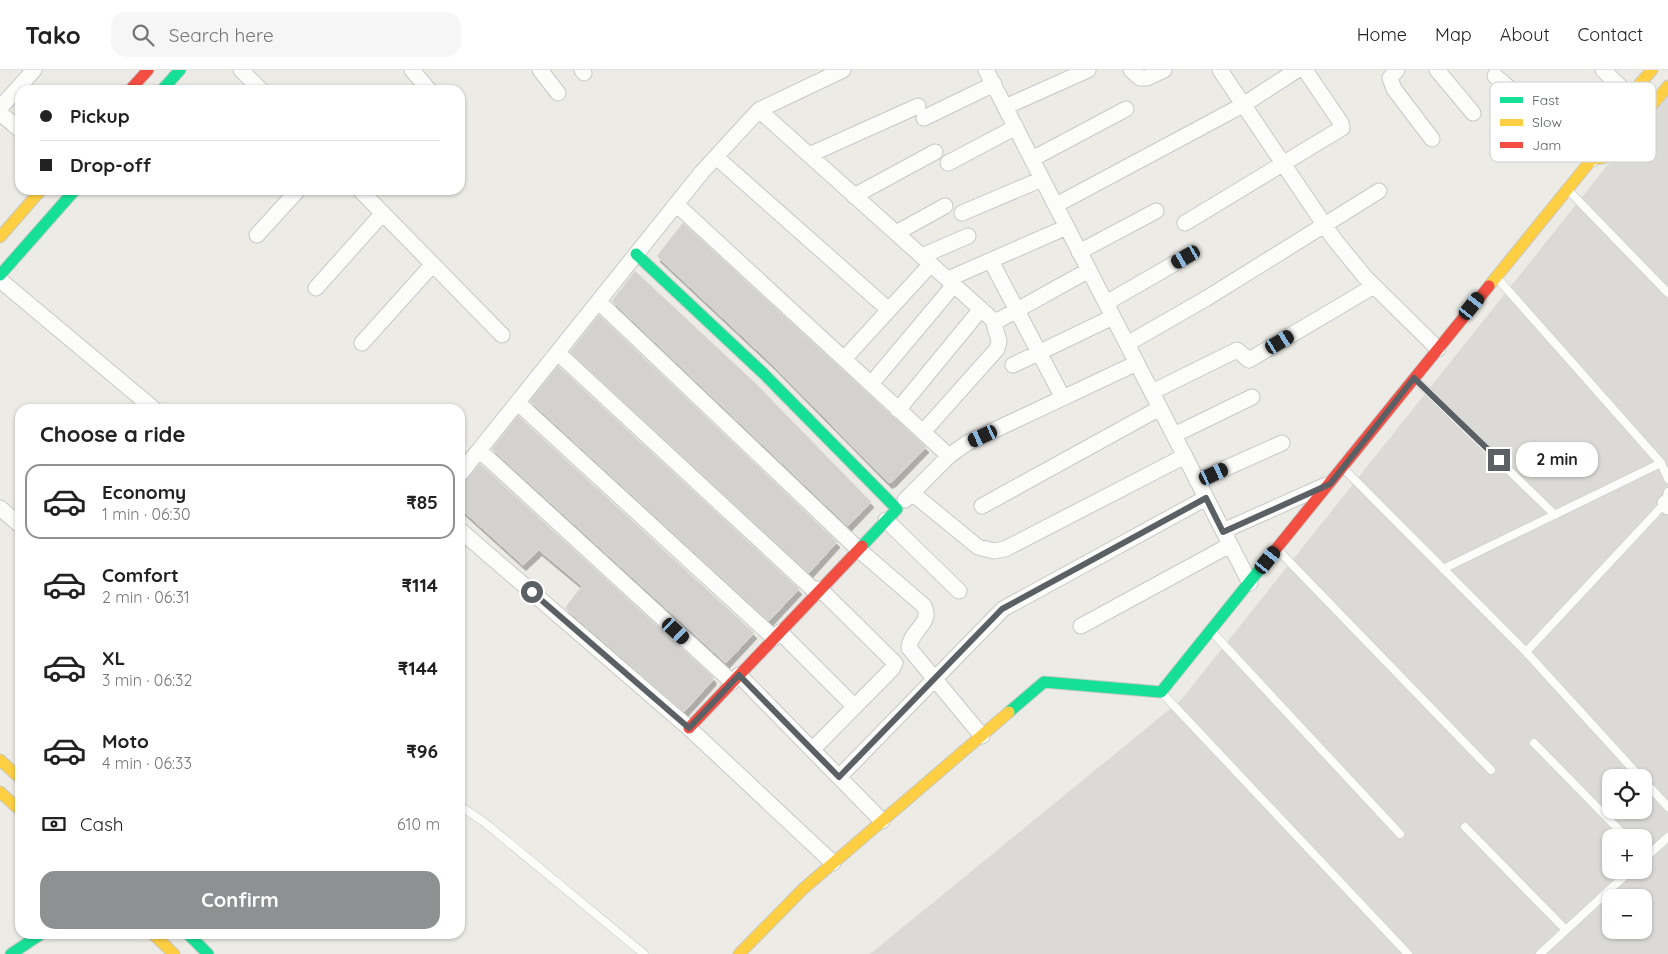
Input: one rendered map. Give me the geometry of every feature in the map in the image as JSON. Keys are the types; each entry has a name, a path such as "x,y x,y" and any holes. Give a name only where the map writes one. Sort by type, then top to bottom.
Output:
{"street":[{"path":"21,85 34,70"},
{"path":"134,85 148,70"},
{"path":"166,85 180,70"},
{"path":"241,70 256,85"},
{"path":"412,70 425,85"},
{"path":"540,70 558,93"},
{"path":"465,468 676,204 759,110 843,70"},
{"path":"986,70 1250,583"},
{"path":"1005,107 1088,70"},
{"path":"1131,70 1140,78 1147,78 1164,70"},
{"path":"1220,70 1325,225 1374,286 1438,349"},
{"path":"1056,205 1243,105 1297,70"},
{"path":"1185,223 1284,165 1342,128 1341,123 1305,70"},
{"path":"1397,70 1390,78 1394,89 1432,139"},
{"path":"1437,70 1473,113"},
{"path":"1603,70 1615,82"},
{"path":"1642,82 1652,70"},
{"path":"1495,76 1502,82"},
{"path":"809,155 994,84"},
{"path":"1656,100 1668,86"},
{"path":"0,108 15,91"},
{"path":"1032,158 1126,109"},
{"path":"759,110 993,320 1000,341 997,349 923,432"},
{"path":"0,113 15,126"},
{"path":"948,163 1016,127"},
{"path":"854,196 935,152"},
{"path":"716,157 889,310"},
{"path":"739,954 802,889 1044,682 1161,692 1590,162"},
{"path":"962,213 1042,179"},
{"path":"1127,344 1379,191"},
{"path":"0,237 38,195"},
{"path":"0,275 71,195"},
{"path":"258,235 294,195"},
{"path":"365,195 502,335"},
{"path":"676,204 949,456"},
{"path":"896,233 945,206"},
{"path":"1080,252 1156,211"},
{"path":"316,288 383,213"},
{"path":"871,384 951,282 990,261 1067,227"},
{"path":"844,359 889,310 926,260 968,236"},
{"path":"636,254 764,374 897,509"},
{"path":"0,256 10,263"},
{"path":"1106,303 1186,257"},
{"path":"990,261 1063,398"},
{"path":"362,343 433,264"},
{"path":"993,320 999,320 1089,270"},
{"path":"0,280 148,404"},
{"path":"1152,392 1237,350 1249,360 1374,286"},
{"path":"599,302 858,549 924,606 928,613 926,620 909,640 909,648 912,654 936,679 982,736"},
{"path":"898,410 981,309"},
{"path":"1013,365 1113,317"},
{"path":"558,353 895,663 892,669 812,750"},
{"path":"689,728 858,549 949,456 967,443 1137,363"},
{"path":"1174,435 1252,397"},
{"path":"518,403 854,706"},
{"path":"982,506 1160,408"},
{"path":"1198,481 1282,443"},
{"path":"479,450 735,679 812,750 882,821"},
{"path":"912,494 978,547 994,551 1005,549 1184,456"},
{"path":"1081,626 1227,538 1330,484"},
{"path":"839,777 1002,609 1206,498"},
{"path":"0,508 15,521"},
{"path":"886,520 958,591"},
{"path":"465,534 689,728 833,863"},
{"path":"0,760 15,774"},
{"path":"0,792 15,806"},
{"path":"11,954 34,939"},
{"path":"158,939 174,954"},
{"path":"193,939 208,954"}],"lane":[{"path":"1567,189 1668,292"},
{"path":"1496,277 1661,463 1668,479"},
{"path":"1414,378 1555,515"},
{"path":"1443,569 1661,463"},
{"path":"1342,468 1526,652 1633,769"},
{"path":"1526,652 1667,501"},
{"path":"1277,549 1492,770"},
{"path":"1210,631 1400,834"},
{"path":"1161,692 1408,954"},
{"path":"1534,743 1618,829"},
{"path":"1652,790 1668,807"},
{"path":"465,809 478,817 644,954"},
{"path":"1465,827 1566,930"},
{"path":"1652,850 1668,836"},
{"path":"1540,954 1622,879"}],"shaded area":[{"path":"1668,89 1668,954 870,954 1181,700 1610,162 1656,162 1656,104"}],"building":[{"path":"683,223 926,447 893,481 889,483 773,365 657,256"},
{"path":"635,271 755,383 871,502 848,526 612,301"},
{"path":"599,315 837,542 809,573 570,352"},
{"path":"558,366 799,589 769,621 530,401"},
{"path":"518,416 754,633 726,663 492,449"},
{"path":"480,464 713,677 713,680 684,712 565,608 582,586 539,550 523,565 465,513 465,480"}],"traffic: fast":[{"path":"166,85 180,70"},
{"path":"0,275 71,195"},
{"path":"636,254 764,374 897,509 862,546"},
{"path":"1009,712 1044,682 1161,692 1272,554"},
{"path":"11,954 34,939"},
{"path":"193,939 208,954"}],"traffic: slow":[{"path":"1642,82 1652,70"},
{"path":"1656,100 1668,86"},
{"path":"1489,286 1590,162"},
{"path":"0,237 37,195"},
{"path":"739,954 803,889 1009,712"},
{"path":"0,760 15,774"},
{"path":"0,792 15,806"},
{"path":"158,939 174,954"}],"traffic: jam":[{"path":"134,85 148,70"},
{"path":"1272,554 1489,286"},
{"path":"689,728 862,546"}],"route":[{"path":"532,592 689,728 739,675 839,777 1002,609 1206,498 1223,532 1330,484 1414,378 1499,460"}]}
